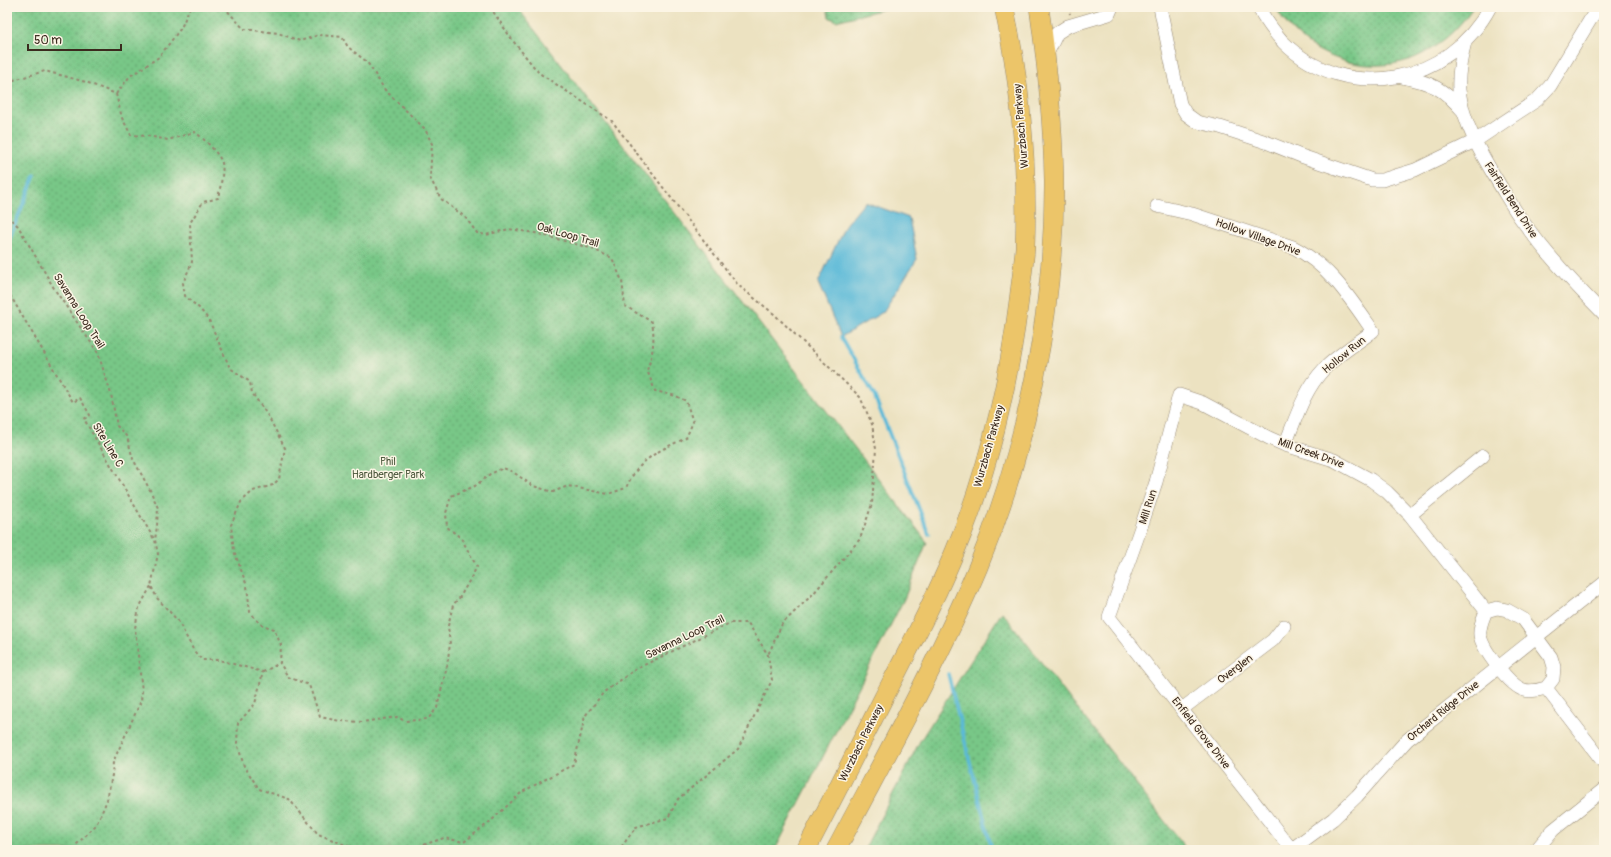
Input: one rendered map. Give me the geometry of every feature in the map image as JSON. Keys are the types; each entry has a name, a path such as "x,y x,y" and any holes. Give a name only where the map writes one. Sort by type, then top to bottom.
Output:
{"highway":[{"name":"Wurzbach Parkway","path":"806,850 907,653 945,575 962,533 983,473 1008,376 1025,249 1026,198 1022,114 1015,64 1004,7"},
{"path":"836,850 924,680 962,602 994,526 1021,435 1040,344 1047,293 1052,238 1054,183 1053,140 1046,56 1039,7"}],"street":[{"path":"1046,56 1057,33 1068,26 1109,14 1112,7"},
{"path":"1160,7 1180,104 1186,114 1197,122 1220,127 1266,142 1301,156 1372,180 1382,180 1415,170 1475,141 1537,100 1550,86 1598,7"},
{"name":"Fairfield Bend Drive","path":"1258,7 1265,19 1283,42 1305,59 1337,74 1358,78 1386,78 1418,71 1435,64 1451,54 1464,42 1482,20 1490,7"},
{"name":"Fairfield Bend Drive","path":"1464,42 1459,74 1460,90 1464,113 1475,141 1523,222 1559,268 1604,314"},
{"name":"Fairfield Bend Drive","path":"1400,76 1417,79 1433,85 1450,97 1464,113"},
{"name":"Hollow Village Drive","path":"1157,206 1192,214 1292,247 1303,253 1313,259 1344,289 1373,332"},
{"name":"Hollow Run","path":"1286,445 1304,397 1310,387 1325,368 1373,332"},
{"name":"Mill Creek Drive","path":"1179,395 1203,403 1269,438 1334,460 1353,469 1387,492 1410,515 1486,611"},
{"name":"Mill Run","path":"1109,617 1154,489 1179,395"},
{"path":"1410,515 1483,456"},
{"name":"Orchard Ridge Drive","path":"1292,850 1333,819 1357,796 1407,740 1604,583"},
{"path":"1497,608 1507,610 1515,613 1523,619 1537,637 1551,657 1554,667 1553,679 1546,688 1533,691 1524,690 1517,687 1498,667 1483,645 1480,635 1480,625 1486,611 1497,608"},
{"name":"Enfield Grove Drive","path":"1109,617 1292,850"},
{"name":"Overglen","path":"1182,709 1273,640 1284,626"},
{"path":"1546,688 1604,763"},
{"path":"1536,850 1553,830 1604,788"}],"path":[{"path":"116,94 130,76 159,57 181,28 190,7"},
{"name":"Oak Loop Trail","path":"224,7 244,29 278,33 300,41 319,35 342,37 348,47 367,62 385,90 425,129 432,144 430,178 441,199 465,217 477,233 486,235 509,229 535,233 590,248 612,258 622,281 625,306 652,322 654,332 651,360 647,370 655,391 676,396 686,401 693,422 686,438 661,449 644,461 638,471 632,475 626,488 608,494 568,486 553,492 533,486 514,472 503,468 490,474 475,486 452,496 446,513 448,527 461,538 477,567 460,597 453,605 448,626 450,644 447,666 438,708 428,719 405,721 397,717 362,722 320,717 309,685 288,678 280,663"},
{"path":"490,7 513,41 539,73 612,121 738,285 774,314 860,397 872,424 876,449 872,504 860,540 813,594 782,624 768,655"},
{"path":"7,82 45,71 86,82 116,94"},
{"path":"116,94 122,118 131,135 148,136 168,140 195,132 206,140 222,163 221,184 218,198 203,202 190,223 192,262 183,283 185,296 199,308 209,320 230,368 250,382 252,393 268,416 285,448 279,479 273,485 253,491 241,502 231,525 234,551 246,586 250,612 260,624 274,629 281,645 280,663 263,672 219,660 202,660 194,650 178,621 157,598 151,586"},
{"name":"Savanna Loop Trail","path":"7,216 18,226 55,290 98,353 111,394 117,426 127,437 133,459 158,508 155,540 158,554 151,586 138,608 135,628 142,691 141,701 113,762 107,800 102,812 96,825 76,845 75,850"},
{"name":"Site Line C","path":"7,290 73,402 80,398 90,415 84,419 155,540"},
{"name":"Savanna Loop Trail","path":"413,850 417,847 444,838 464,842 491,821 522,792 574,764 585,716 604,692 636,670 730,623 748,623 768,655 772,680 738,750 678,799 668,818 636,828 619,850"},
{"path":"263,672 255,704 238,723 237,743 244,766 259,788 289,799 318,834 358,850"}],"green space":[{"name":"Phil Hardberger Park","path":"7,7 517,7 927,542 904,599 775,850 7,850"},
{"path":"827,7 892,7 836,21 829,17"},
{"path":"1276,7 1473,7 1455,30 1440,43 1423,54 1395,64 1375,65 1355,63 1335,58 1317,50 1301,38 1287,24"},
{"path":"1002,612 1187,850 864,850 920,741"}],"water":[{"path":"865,202 909,218 917,259 883,312 841,337 818,283 845,226"}],"waterway":[{"path":"7,244 35,175"},
{"path":"841,337 874,395 929,534"},
{"path":"948,674 992,850"}]}
